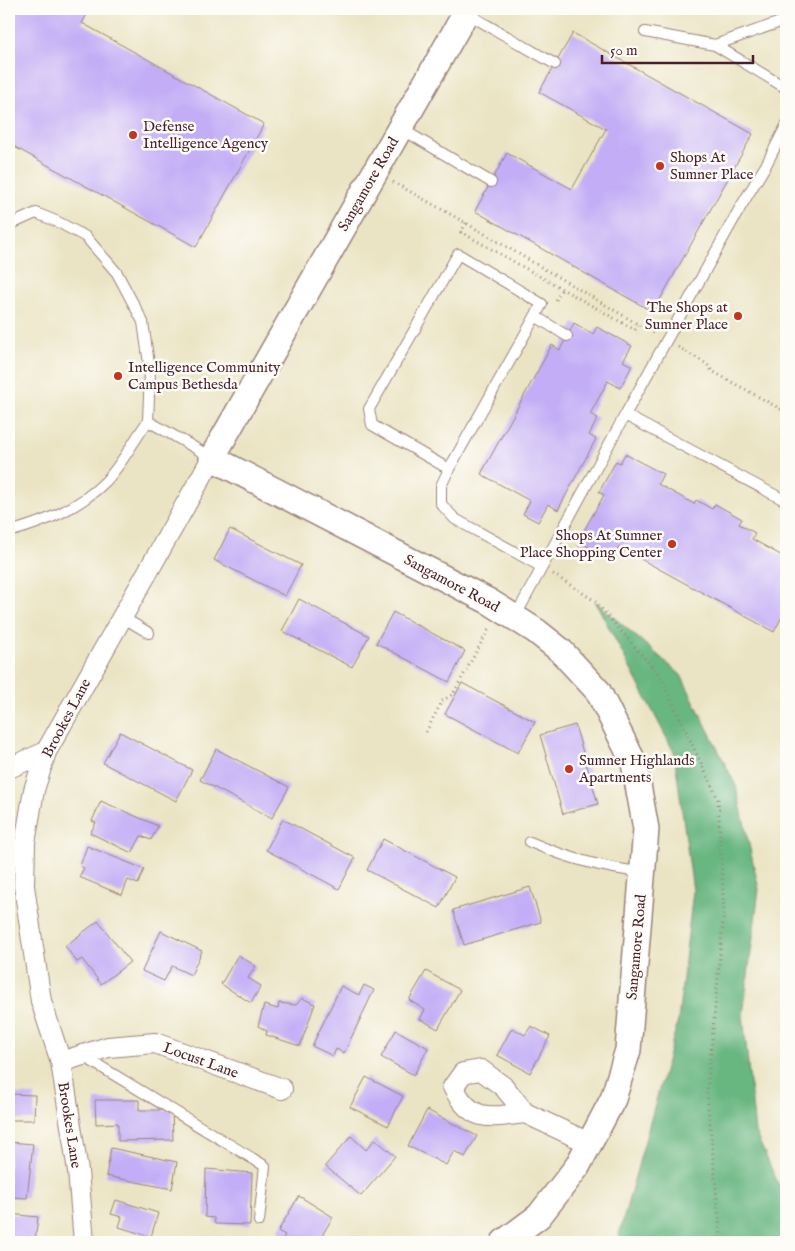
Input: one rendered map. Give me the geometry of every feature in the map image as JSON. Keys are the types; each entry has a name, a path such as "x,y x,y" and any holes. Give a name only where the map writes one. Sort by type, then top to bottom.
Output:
{"street":[{"name":"Sangamore Road","path":"467,11 212,458 560,650 598,691 634,763 646,829 628,1050 613,1099 577,1167 539,1216 504,1242"},
{"name":"Brookes Lane","path":"84,1242 78,1171 61,1062 41,1001 24,886 25,843 34,790 46,752 212,458"},
{"path":"9,768 46,752"},
{"name":"Locust Lane","path":"61,1062 108,1047 155,1043 282,1089"},
{"path":"525,1113 590,1143"}],"lane":[{"path":"467,11 555,64"},
{"path":"715,45 786,20"},
{"path":"645,32 715,45 786,88"},
{"path":"505,618 542,567 786,126"},
{"path":"400,128 491,182"},
{"path":"9,225 36,213 86,237 117,272 143,322 150,371 148,421 106,480 74,507 41,523 9,532"},
{"path":"450,469 372,425 369,409 458,254 542,304 441,486 441,504 456,519 542,567"},
{"path":"535,316 567,336"},
{"path":"625,415 786,502"},
{"path":"148,421 212,458"},
{"path":"122,617 149,633"},
{"path":"530,842 581,862 608,868 642,872"},
{"path":"82,1055 265,1166 259,1221"}],"path":[{"path":"401,187 707,364 712,371 786,412"},
{"path":"466,223 461,232 493,251 634,330 638,325"},
{"path":"542,567 595,601 660,676 718,799 724,912 708,1093 721,1242"},
{"path":"426,732 442,701 452,694 505,618"}],"green space":[{"path":"595,601 681,675 736,786 759,889 743,1015 755,1132 786,1201 786,1242 617,1242 678,1021 693,891 674,752"}],"building":[{"name":"Defense Intelligence Agency","path":"9,9 90,9 82,23 264,124 196,247 13,146 9,154"},
{"name":"Shops At Sumner Place","path":"573,33 753,134 653,312 475,211 507,153 572,189 606,129 539,92"},
{"name":"Shops At Sumner Place Shopping Center","path":"574,323 593,334 597,327 632,346 623,361 632,366 620,388 608,381 590,414 598,418 589,435 596,439 558,510 548,504 538,522 523,514 530,501 481,474 552,345 560,350"},
{"name":"Shops At Sumner Place Shopping Center","path":"625,454 663,474 658,484 694,504 696,500 712,509 715,504 742,519 739,524 755,533 752,539 786,558 786,609 774,632 619,547 612,560 578,541 604,495 599,492 616,461 620,463"},
{"path":"230,529 301,565 285,596 214,560"},
{"path":"299,599 369,636 352,667 282,631"},
{"path":"393,612 465,651 449,682 376,643"},
{"path":"462,683 535,722 518,753 445,714"},
{"name":"Sumner Highlands Apartments","path":"575,725 598,804 563,814 540,735"},
{"path":"120,732 192,770 176,801 103,763"},
{"path":"216,749 289,787 272,818 200,780"},
{"path":"101,801 158,826 151,840 141,836 132,853 90,833 96,823 92,821"},
{"path":"283,819 355,858 339,889 266,850"},
{"path":"383,839 455,877 439,908 367,870"},
{"path":"87,846 144,869 138,884 128,880 122,895 79,877 84,868 80,866"},
{"path":"530,887 541,922 464,945 453,910"},
{"path":"98,921 130,962 101,984 82,959 77,962 65,946"},
{"path":"161,931 202,951 191,975 172,966 164,981 142,971"},
{"path":"238,955 256,966 248,978 261,986 251,1003 221,984"},
{"path":"426,971 460,990 438,1029 420,1019 425,1010 409,1000"},
{"path":"364,985 374,990 344,1053 336,1049 333,1056 312,1046 341,986 359,995"},
{"path":"302,998 315,1004 300,1046 266,1035 267,1031 258,1026 264,1005 278,1009 279,1003 296,1005"},
{"path":"531,1026 550,1036 530,1073 497,1055 512,1028 525,1035"},
{"path":"396,1030 428,1048 414,1075 381,1057"},
{"path":"366,1077 403,1096 388,1126 350,1107"},
{"path":"9,1094 35,1095 34,1120 9,1120"},
{"path":"95,1100 139,1100 139,1110 172,1110 173,1140 118,1141 118,1123 96,1124"},
{"path":"427,1110 477,1136 465,1157 454,1151 446,1165 408,1146"},
{"path":"351,1136 366,1150 375,1139 395,1156 361,1196 325,1166"},
{"path":"9,1142 33,1144 27,1198 9,1197"},
{"path":"111,1148 177,1162 172,1189 106,1176"},
{"path":"206,1169 252,1173 250,1225 215,1224 214,1218 205,1217"},
{"path":"299,1196 333,1217 318,1242 281,1242 285,1235 278,1231"},
{"path":"116,1200 158,1213 151,1237 119,1227 122,1217 111,1214"},
{"path":"9,1214 38,1217 35,1242 9,1242"}],"place":[{"name":"Defense Intelligence Agency","path":"133,135"},
{"name":"Shops At Sumner Place","path":"660,166"},
{"name":"The Shops at Sumner Place","path":"738,316"},
{"name":"Intelligence Community Campus Bethesda","path":"118,376"},
{"name":"Shops At Sumner Place Shopping Center","path":"672,544"},
{"name":"Sumner Highlands Apartments","path":"569,769"}]}
